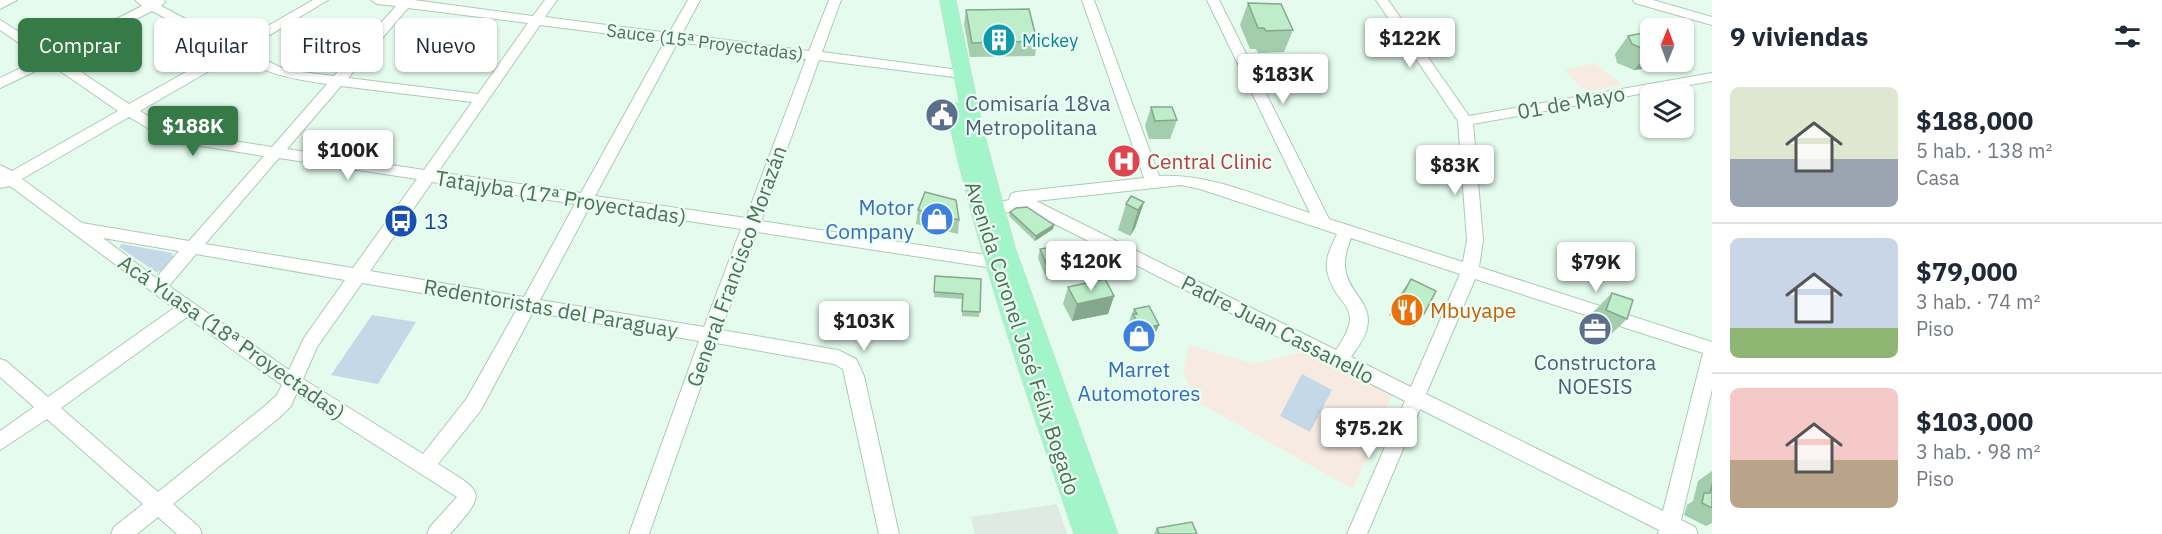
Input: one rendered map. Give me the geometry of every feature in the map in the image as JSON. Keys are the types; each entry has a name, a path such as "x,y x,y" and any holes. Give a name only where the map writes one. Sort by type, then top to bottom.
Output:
{"main road":[{"name":"Avenida Coronel José Félix Bogado","path":"937,0 986,208 1087,534"},
{"name":"Avenida Coronel José Félix Bogado","path":"948,0 955,73"},
{"name":"Avenida Coronel José Félix Bogado","path":"1002,264 1105,534"}],"street":[{"path":"0,5 11,0"},
{"path":"269,30 322,0"},
{"name":"Sauce (15ª Proyectadas)","path":"377,0 955,73"},
{"path":"121,534 284,400 310,343 551,0"},
{"path":"425,466 474,404 694,0"},
{"name":"General Francisco Morazán","path":"639,534 750,226 835,0"},
{"path":"1088,0 1153,182"},
{"path":"1214,0 1324,225"},
{"path":"1357,534 1470,271 1474,240 1465,121 1382,0"},
{"path":"1639,0 1712,21"},
{"path":"123,18 152,2 180,18"},
{"path":"158,287 407,2"},
{"name":"Tatajyba (17ª Proyectadas)","path":"0,24 18,36"},
{"path":"269,68 285,74 481,99"},
{"path":"0,84 23,72"},
{"name":"Tatajyba (17ª Proyectadas)","path":"71,72 129,111 173,136 1002,264"},
{"path":"4,178 197,72"},
{"name":"01 de Mayo","path":"1465,121 1712,77"},
{"name":"Acá Yuasa (18ª Proyectadas)","path":"4,178 292,382 466,492 468,496 436,534"},
{"path":"986,208 1075,192 1181,180 1201,184 1712,350 1675,531"},
{"path":"1065,222 1056,213 1054,207 1075,192"},
{"name":"Padre Juan Cassanello","path":"986,208 1030,205 1675,531"},
{"name":"Redentoristas del Paraguay","path":"77,228 838,357 850,364 855,376 889,534"},
{"path":"1339,360 1357,330 1359,322 1357,311 1335,268 1335,259 1346,231"},
{"path":"0,442 188,307"},
{"path":"0,366 192,534"}],"shaded area":[{"path":"1595,63 1622,85 1587,92 1564,70"},
{"path":"122,244 172,253 173,257 161,271 156,272 119,247"},
{"path":"372,315 416,322 378,384 331,375"},
{"path":"1189,345 1252,364 1312,350 1394,391 1353,489 1199,403 1183,373"},
{"path":"1302,374 1332,390 1310,432 1280,416"},
{"path":"1057,504 1067,534 975,534 971,517"}],"building":[{"path":"1248,3 1281,4 1293,30 1266,31 1264,28 1258,28"},
{"path":"1029,9 1037,41 972,43 966,10"},
{"path":"1640,34 1640,48 1632,44 1628,36"},
{"path":"1151,107 1172,107 1177,120 1155,121"},
{"path":"925,192 956,200 959,220 918,210"},
{"path":"1131,196 1144,202 1138,210 1126,204"},
{"path":"1027,207 1054,225 1036,236 1010,212 1016,208"},
{"path":"1066,245 1076,266 1049,270 1040,249"},
{"path":"935,276 981,279 980,312 962,311 963,294 934,292"},
{"path":"1105,279 1114,296 1077,304 1068,287"},
{"path":"1411,279 1436,291 1424,314 1399,302"},
{"path":"1612,293 1633,300 1627,319 1606,310"},
{"path":"1149,306 1159,325 1144,328 1142,324 1138,324 1133,314 1137,314 1134,309"},
{"path":"1712,484 1712,508 1702,503 1704,493 1710,493"},
{"path":"1192,522 1197,534 1159,534 1157,528"}],"place":[{"name":"Mickey","path":"999,40"},
{"name":"Comisaría 18va Metropolitana","path":"942,115"},
{"name":"Central Clinic","path":"1124,161"},
{"name":"Motor Company","path":"937,219"},
{"name":"13","path":"401,221"},
{"name":"Mbuyape","path":"1407,310"},
{"name":"Constructora NOESIS","path":"1595,329"},
{"name":"Marret Automotores","path":"1139,336"}]}
